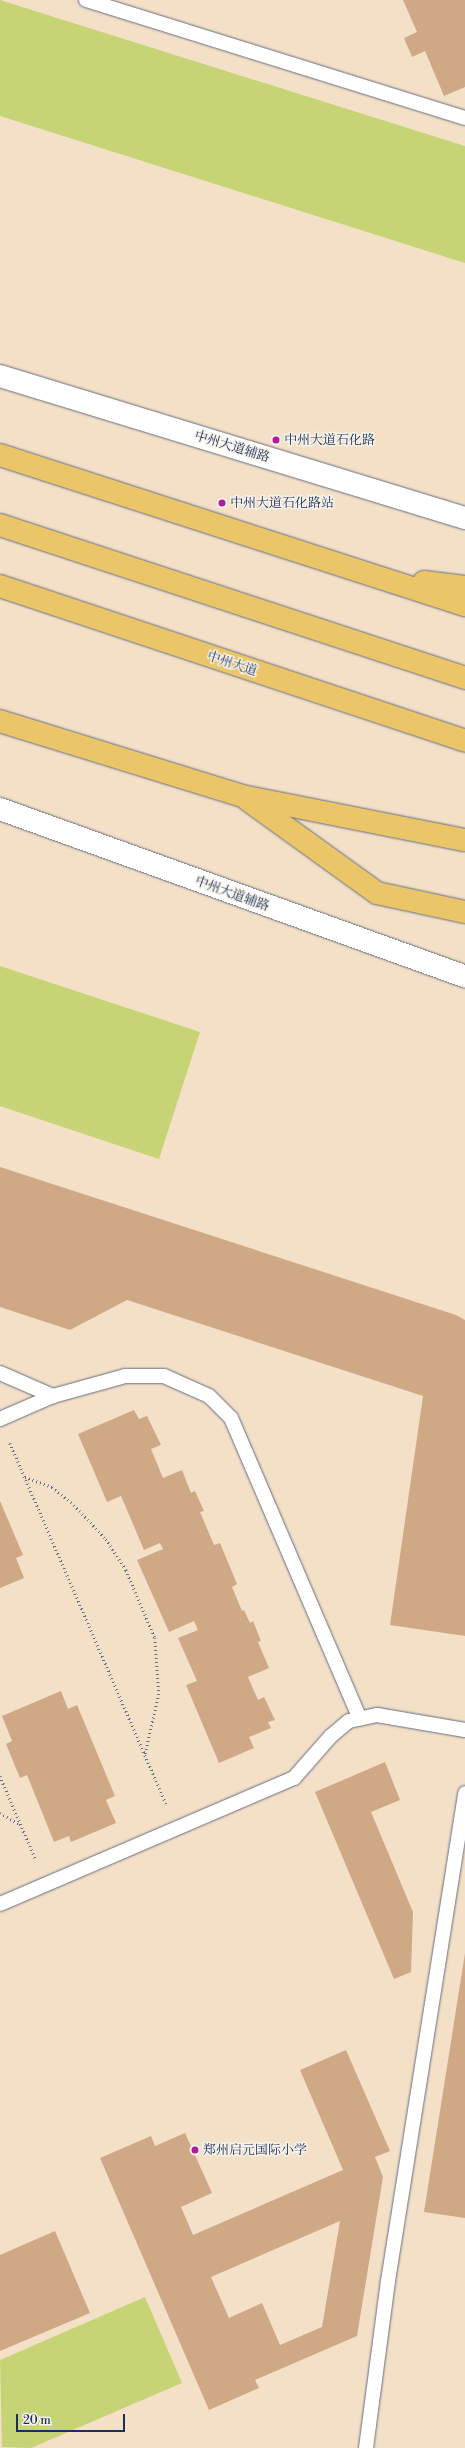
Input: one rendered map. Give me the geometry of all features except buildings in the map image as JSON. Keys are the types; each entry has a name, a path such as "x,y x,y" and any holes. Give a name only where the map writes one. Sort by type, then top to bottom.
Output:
{"main road":[{"path":"0,456 465,605"},
{"path":"0,525 465,678"},
{"path":"374,576 465,587"},
{"name":"中州大道","path":"0,586 465,741"},
{"path":"0,721 242,796 465,840"},
{"path":"242,796 378,893 465,912"}],"street":[{"name":"中州大道辅路","path":"0,376 465,518"},
{"name":"中州大道辅路","path":"0,809 465,976"}],"lane":[{"path":"86,0 465,118"},
{"path":"0,1373 53,1396"},
{"path":"0,1419 53,1396 124,1376 164,1376 209,1396 231,1418 360,1719"},
{"path":"0,1904 294,1778 331,1736 349,1721 376,1715 465,1730"},
{"path":"366,2448 388,2280 465,1793"}],"path":[{"path":"6,1435 176,1828"},
{"path":"25,1477 52,1487 74,1505 106,1539 126,1570 155,1638 159,1694 145,1755"},
{"path":"0,1776 47,1884"},
{"path":"0,1813 21,1825"}],"green space":[{"path":"0,0 465,146 465,263 0,116"},
{"path":"0,966 200,1032 159,1159 0,1106"},
{"path":"145,2297 182,2383 31,2448 2,2447 0,2360"}],"place":[{"name":"中州大道石化路","path":"276,440"},
{"name":"中州大道石化路站","path":"222,503"},
{"name":"郑州启元国际小学","path":"195,2150"}]}
